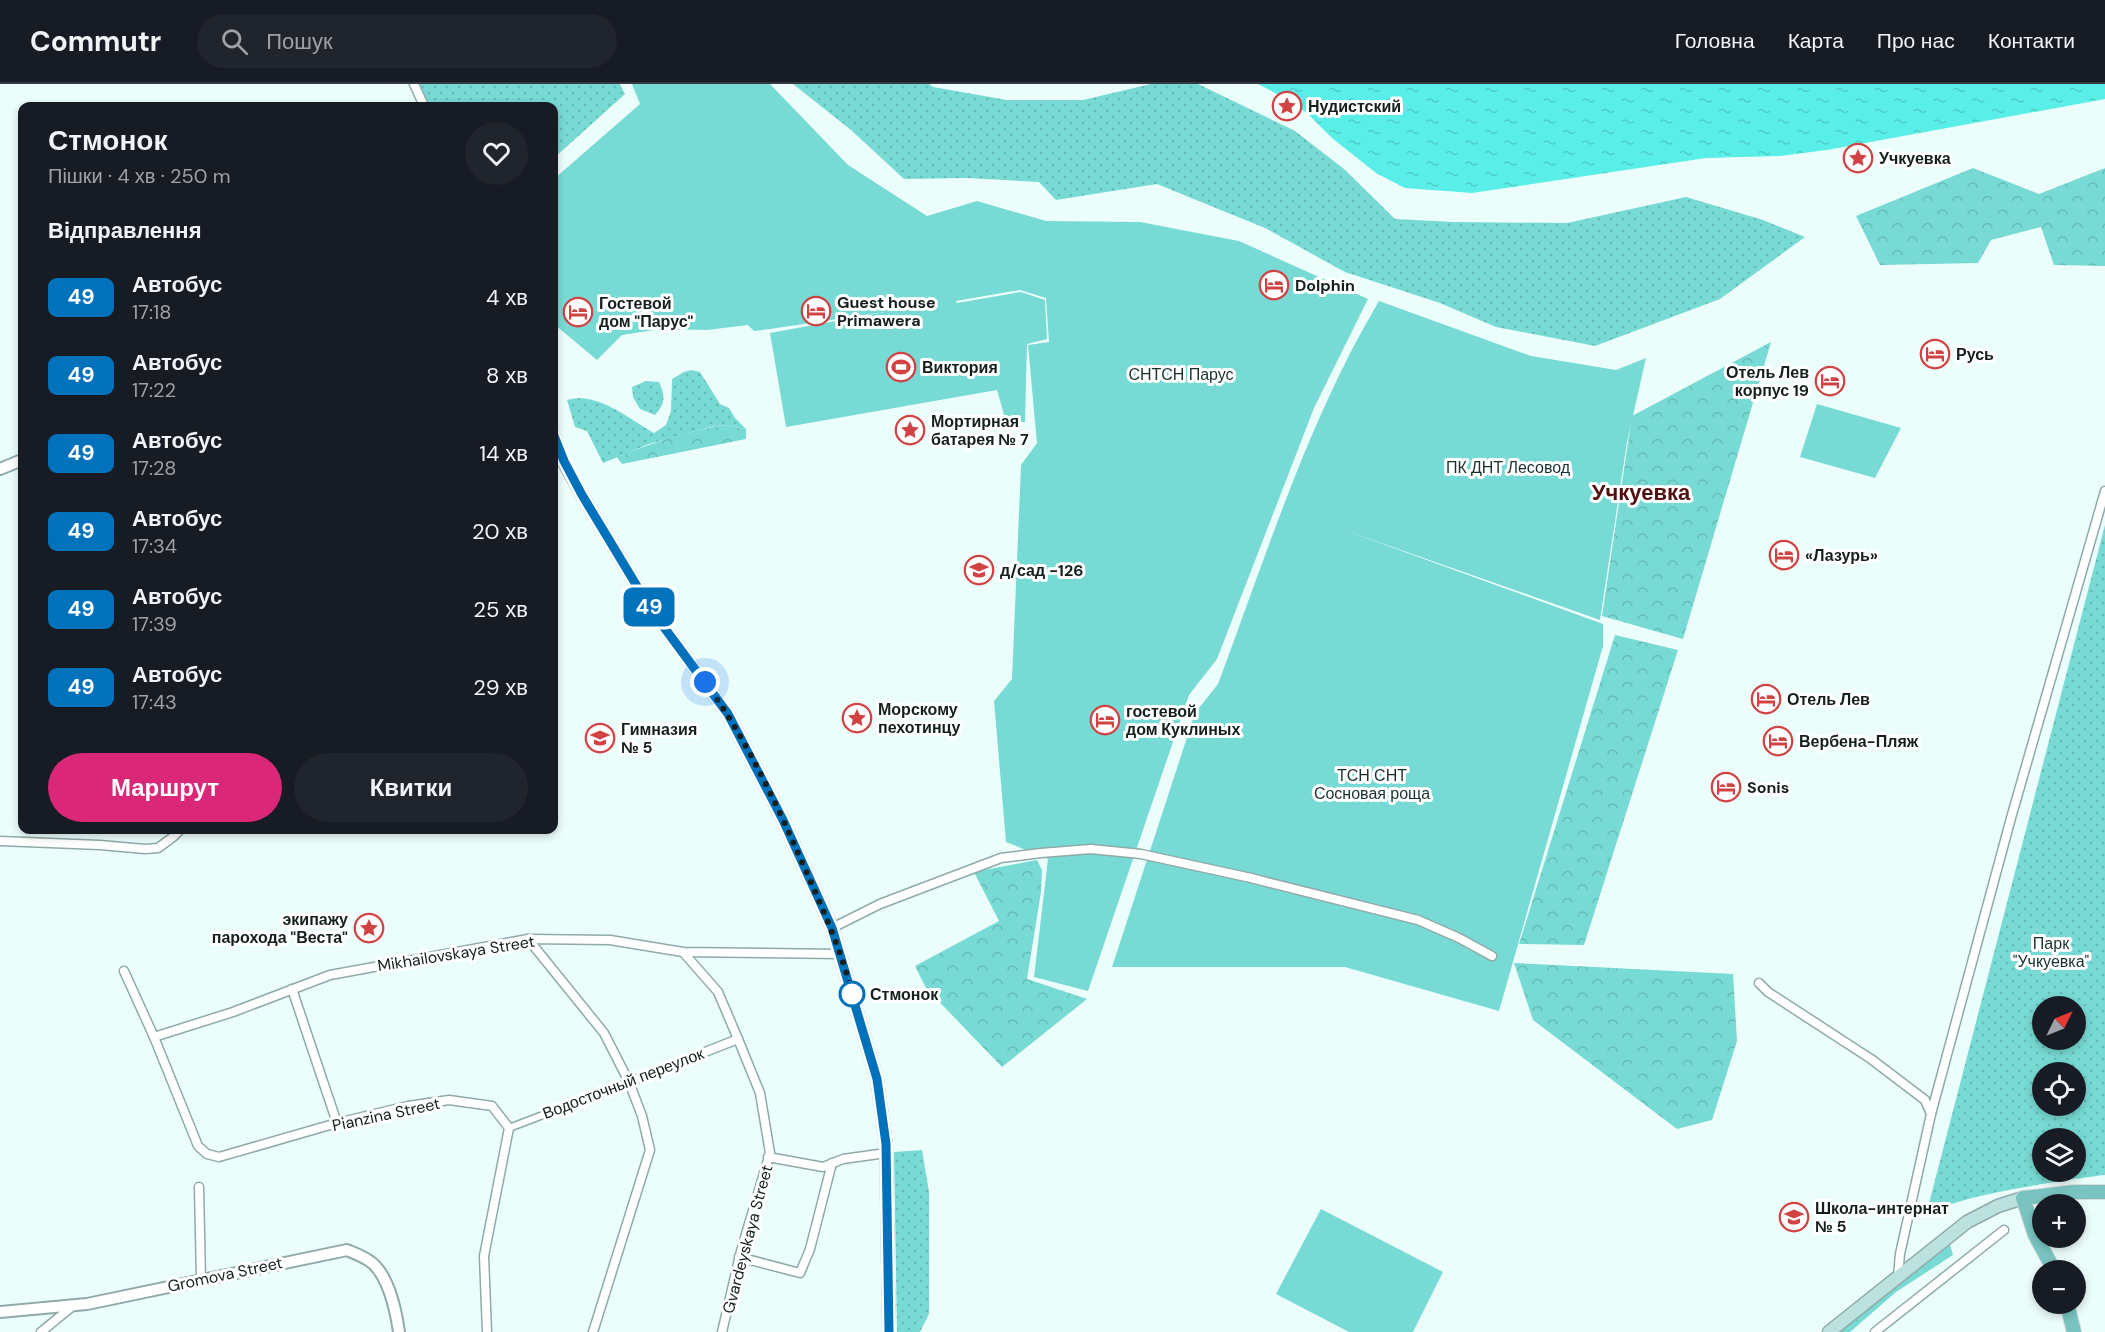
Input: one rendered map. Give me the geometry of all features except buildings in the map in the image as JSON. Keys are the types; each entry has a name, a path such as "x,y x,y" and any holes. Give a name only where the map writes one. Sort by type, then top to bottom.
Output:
{"main road":[{"path":"1829,1332 1967,1222 1998,1206 2023,1198 2075,1191 2105,1192"},
{"path":"2023,1198 2035,1235 2049,1260"},
{"path":"2070,1314 2074,1332"}],"street":[{"path":"414,84 422,102"},
{"path":"558,446 582,495 646,602 728,714 783,820 832,928 877,1079 886,1153 889,1332"},
{"path":"0,469 18,462"},
{"path":"1898,1276 1900,1254 1931,1114 2012,815 2105,491"},
{"path":"0,841 145,849 158,848 176,834"},
{"path":"832,928 880,904 1001,858 1091,849 1142,854 1251,878 1418,920 1492,956"},
{"path":"528,939 604,1033 629,1082 642,1116 650,1150 593,1332"},
{"name":"Mikhailovskaya Street","path":"154,1037 233,1012 339,973 528,939 610,940 683,952 840,954"},
{"name":"Gvardeyskaya Street","path":"683,952 718,993 738,1039 760,1093 770,1153 739,1257 722,1332"},
{"path":"124,971 154,1037"},
{"path":"1759,984 1871,1059 1925,1100 1931,1114"},
{"path":"292,989 338,1123"},
{"name":"Pianzina Street","path":"154,1037 198,1146 207,1154 219,1157 338,1123 449,1100 492,1107 509,1128"},
{"name":"Водосточный переулок","path":"509,1128 738,1039"},
{"path":"487,1332 484,1256 509,1128"},
{"path":"768,1157 823,1167 843,1159 886,1153"},
{"path":"739,1257 800,1273 810,1249 832,1163"},
{"path":"199,1187 201,1279"},
{"path":"1875,1332 2004,1230"},
{"name":"Gromova Street","path":"0,1312 74,1305 347,1250 370,1260 383,1277 394,1303 399,1332"},
{"path":"40,1332 74,1305"}],"green space":[{"path":"414,84 620,84 625,94 558,154 558,102 424,102"},
{"name":"СНТСН Парус","path":"632,84 770,84 848,165 927,216 977,201 1046,221 1140,222 1239,241 1368,299 1314,408 1217,659 1189,695 1088,991 1034,977 1048,859 1006,842 994,701 1012,679 1021,465 1037,443 1028,345 1049,342 1046,298 1020,290 956,301 957,303 1021,292 1045,300 1047,339 1027,344 1025,422 1006,422 997,390 786,427 770,333 885,312 754,331 748,325 707,330 661,329 622,335 597,360 558,327 558,176 640,104"},
{"path":"793,84 929,84 933,87 1007,100 1083,100 1151,84 1198,84 1295,131 1344,169 1395,219 1567,223 1686,197 1763,220 1805,237 1720,299 1595,346 1496,327 1440,303 1345,272 1265,228 1157,184 1056,200 1039,182 966,178 904,179 851,130"},
{"path":"1973,168 2039,194 2105,168 2105,266 2054,265 2041,227 1991,240 1978,263 1880,265 1856,216"},
{"name":"ТСН СНТ Сосновая роща","path":"1379,301 1531,356 1616,370 1646,358 1627,442 1600,620 1344,530 1603,624 1603,646 1499,1011 1345,967 1112,967 1195,713 1218,684 1310,440 1331,392"},
{"path":"1771,342 1683,639 1602,616 1632,416"},
{"path":"691,370 700,372 720,404 729,408 746,429 725,425 710,427 649,444 603,463 587,431 575,427 567,400 578,398 590,399 612,408 654,433 666,425 671,411 672,379"},
{"path":"646,381 659,382 662,391 663,403 655,415 640,409 633,397 632,387"},
{"path":"1817,404 1901,428 1875,478 1800,457"},
{"path":"725,425 746,429 746,439 622,464 617,457 670,438"},
{"name":"Парк \"Учкуевка\"","path":"2105,525 2105,1175 2086,1178 2086,1128 2032,1128 2032,1182 2057,1182 1965,1200 1937,1212 1927,1211"},
{"path":"1615,635 1678,650 1584,945 1519,944"},
{"path":"1037,860 1042,870 1041,892 1027,979 1087,999 1002,1067 926,988 915,966 999,921 974,872"},
{"path":"1514,963 1733,974 1737,1041 1712,1120 1677,1129 1533,1020"},
{"path":"922,1150 929,1192 929,1314 920,1332 897,1332 894,1152"},
{"path":"1321,1209 1443,1272 1413,1332 1349,1332 1276,1294"},
{"path":"1949,1241 1953,1255 1896,1292 1850,1332 1835,1332"}],"water":[{"path":"1258,84 2105,84 2105,99 1827,150 1780,156 1706,158 1472,193 1405,188 1376,173 1332,138 1307,113"}],"bus line":[{"name":"49","path":"558,446 582,495 652,611 728,714 783,820 832,928 877,1079 886,1144 889,1332"}],"place":[{"name":"Нудистский","path":"1287,106"},
{"name":"Учкуевка","path":"1858,158"},
{"name":"Dolphin","path":"1274,285"},
{"name":"Guest house Primawera","path":"816,311"},
{"name":"Гостевой дом \"Парус\"","path":"578,312"},
{"name":"Русь","path":"1935,354"},
{"name":"Виктория","path":"901,367"},
{"name":"Отель Лев корпус 19","path":"1830,381"},
{"name":"Мортирная батарея № 7","path":"910,430"},
{"name":"«Лазурь»","path":"1784,555"},
{"name":"д/сад -126","path":"979,570"},
{"name":"Отель Лев","path":"1766,699"},
{"name":"Морскому пехотинцу","path":"857,718"},
{"name":"гостевой дом Куклиных","path":"1105,720"},
{"name":"Гимназия № 5","path":"600,738"},
{"name":"Вербена-Пляж","path":"1778,741"},
{"name":"Sonis","path":"1726,787"},
{"name":"экипажу парохода \"Веста\"","path":"369,928"},
{"name":"Стмонок","path":"852,994"},
{"name":"Школа-интернат № 5","path":"1794,1217"}],"district":[{"name":"Учкуевка","path":"1641,492"}],"route":[{"path":"705,682 728,714 783,820 832,928 852,994"}],"park label":[{"name":"ПК ДНТ Лесовод","path":"1508,467"}]}
